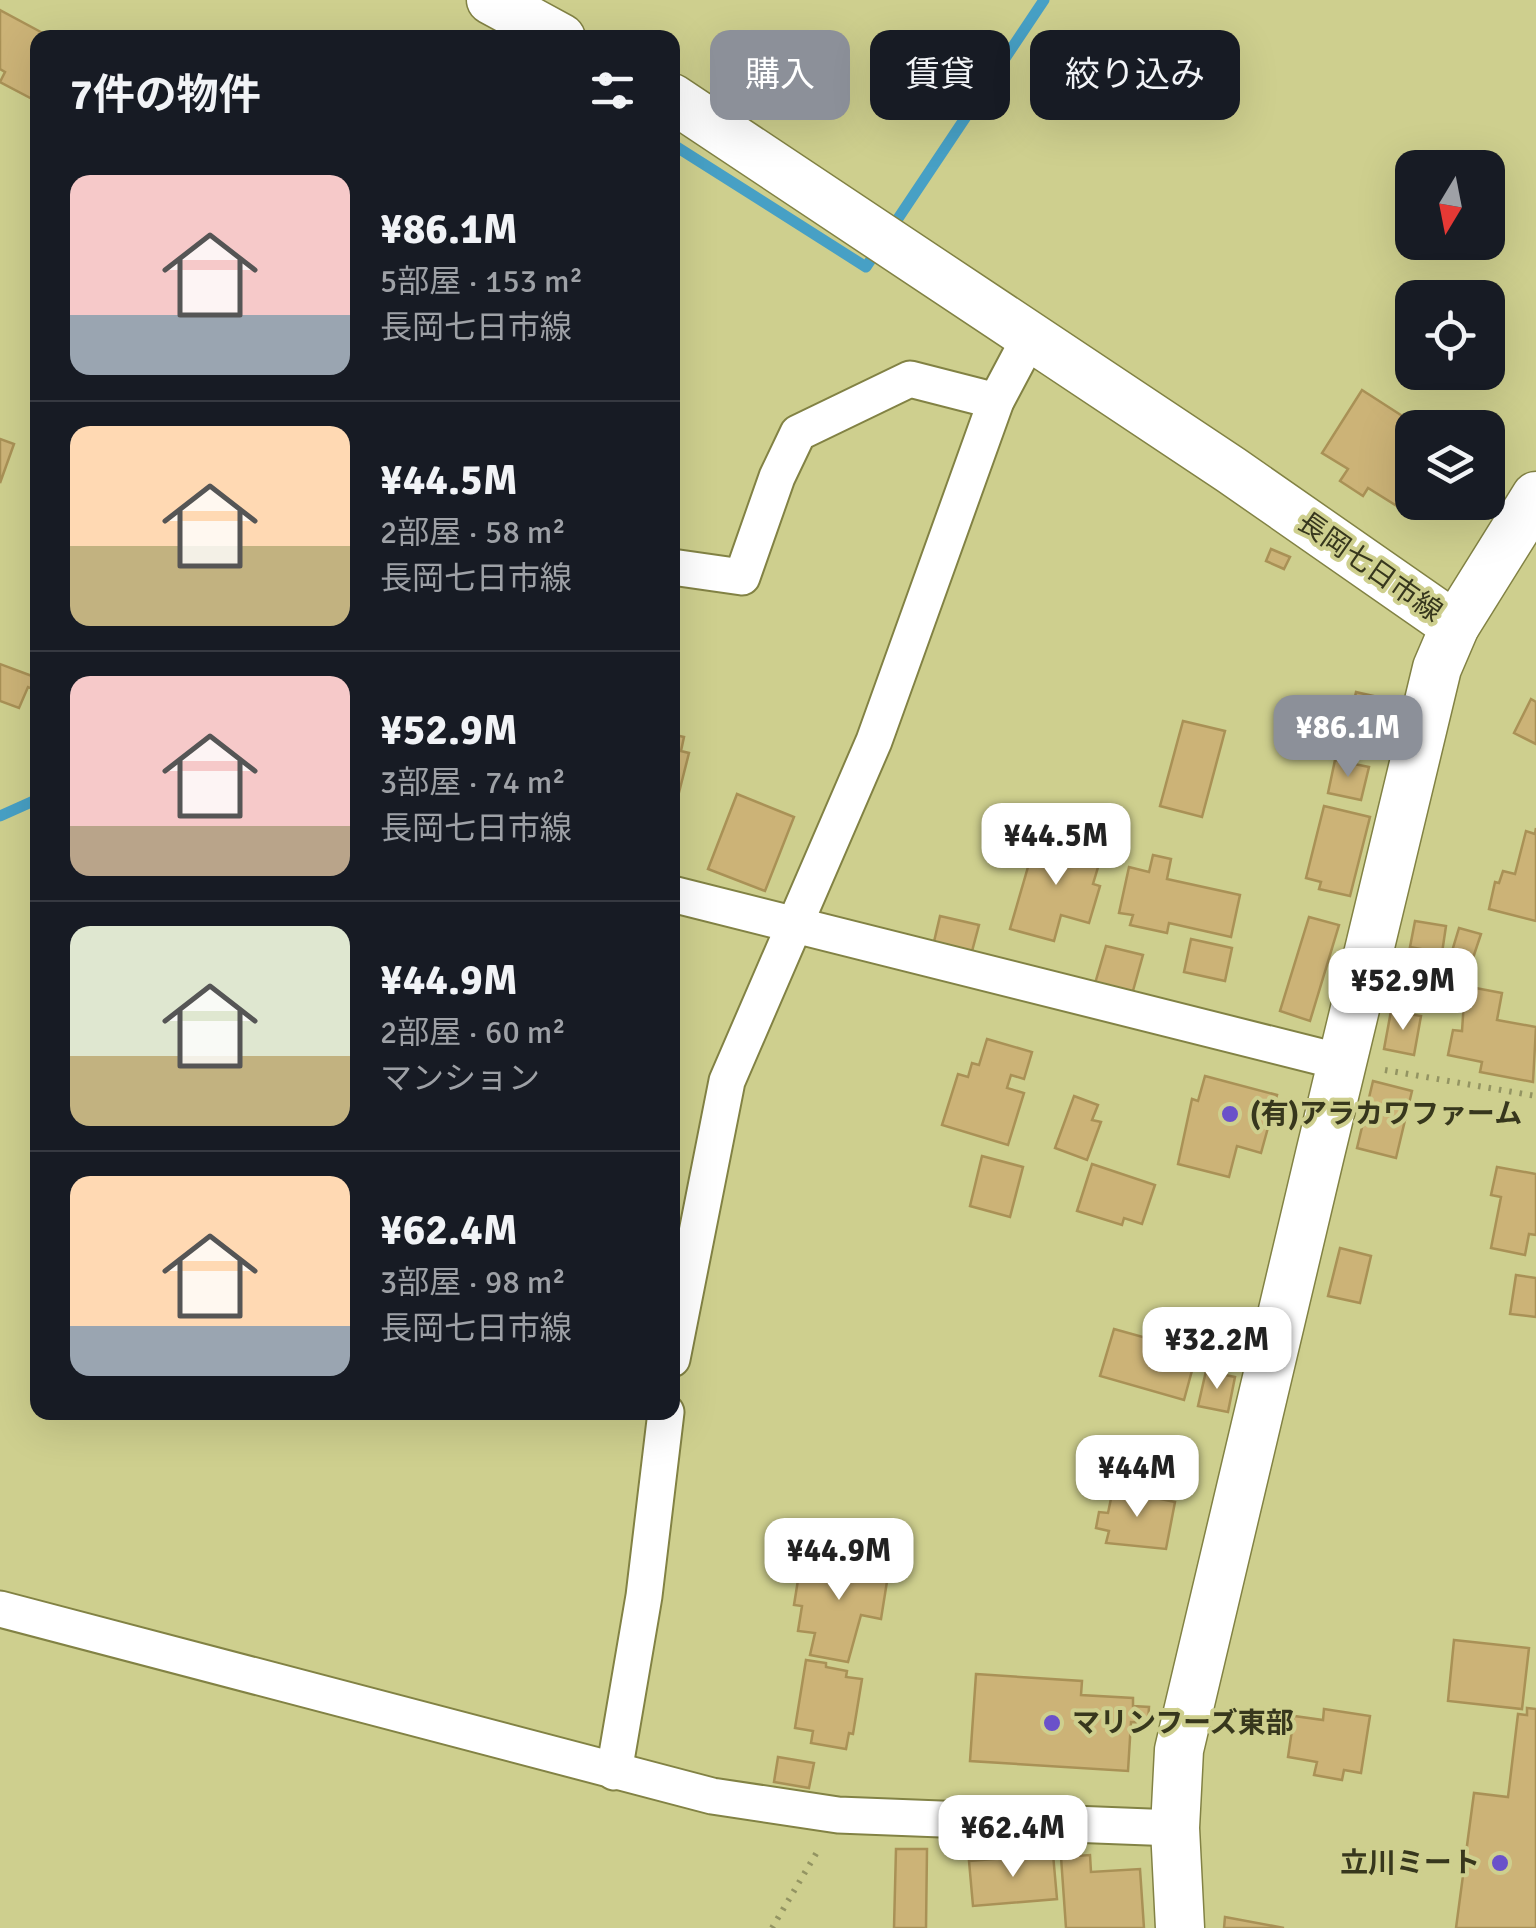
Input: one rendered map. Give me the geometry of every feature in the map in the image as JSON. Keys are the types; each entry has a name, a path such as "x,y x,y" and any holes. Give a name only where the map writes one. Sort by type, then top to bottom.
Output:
{"main road":[{"path":"491,0 546,30"},
{"name":"長岡七日市線","path":"680,103 1455,626 1437,668 1344,1063 1292,1259 1179,1750 1176,1828 1180,1928"},
{"path":"1455,626 1536,496"}],"street":[{"path":"680,1319 727,1081 874,742 996,401 1030,337"},
{"path":"680,568 742,577 777,477 798,433 910,379 996,401"},
{"path":"680,896 1344,1063"},
{"path":"614,1772 644,1596 665,1420"},
{"path":"0,1610 712,1796 838,1815 1176,1828"}],"path":[{"path":"1344,1063 1536,1096"},
{"path":"772,1928 838,1815"}],"building":[{"path":"0,10 37,30 30,30 30,98 0,82 5,72 0,69"},
{"path":"1362,390 1395,411 1395,505 1368,488 1363,496 1340,481 1348,469 1322,453"},
{"path":"0,439 14,444 0,483"},
{"path":"1271,549 1290,557 1284,569 1266,561"},
{"path":"0,664 30,675 30,688 19,708 0,701"},
{"path":"1356,692 1395,701 1387,738 1348,729"},
{"path":"1531,699 1536,702 1536,744 1514,733"},
{"path":"1183,721 1225,731 1202,817 1160,806"},
{"path":"680,736 684,737 681,751 689,753 680,788"},
{"path":"1335,760 1369,767 1361,800 1328,793"},
{"path":"737,794 794,817 765,891 708,869"},
{"path":"1324,806 1370,817 1350,896 1319,889 1321,882 1306,878"},
{"path":"1536,828 1536,921 1489,909 1495,882 1499,883 1503,871 1515,874 1526,831 1535,834"},
{"path":"1037,836 1102,854 1093,884 1100,886 1089,923 1061,915 1054,941 1010,929"},
{"path":"1153,855 1171,859 1167,879 1240,895 1231,937 1169,923 1167,933 1130,925 1133,915 1119,913 1129,867 1149,872"},
{"path":"940,916 979,925 971,955 933,946"},
{"path":"1309,917 1339,925 1310,1021 1280,1011"},
{"path":"1415,921 1446,926 1442,953 1410,947"},
{"path":"1459,928 1481,934 1471,964 1450,958"},
{"path":"1191,939 1232,948 1225,981 1184,972"},
{"path":"1106,946 1143,955 1131,998 1094,987"},
{"path":"1465,986 1502,993 1497,1020 1536,1027 1533,1082 1480,1072 1482,1062 1448,1055 1453,1030 1462,1031"},
{"path":"1391,1011 1421,1016 1414,1055 1384,1049"},
{"path":"987,1039 1032,1052 1024,1079 1011,1075 1007,1088 1024,1093 1008,1145 942,1125 958,1074 968,1077 972,1063 979,1065"},
{"name":"(有)アラカワファーム","path":"1205,1076 1277,1095 1261,1153 1237,1146 1229,1177 1178,1164 1192,1099 1198,1101"},
{"path":"1373,1081 1412,1091 1396,1158 1357,1148"},
{"path":"1074,1096 1098,1105 1092,1120 1101,1122 1087,1160 1055,1148"},
{"path":"982,1156 1023,1167 1010,1217 970,1206"},
{"path":"1092,1164 1155,1185 1142,1224 1124,1218 1122,1225 1077,1211"},
{"path":"1497,1167 1536,1174 1536,1235 1529,1234 1525,1255 1491,1248 1501,1197 1491,1195"},
{"path":"1340,1248 1371,1256 1360,1303 1328,1296"},
{"path":"1516,1275 1536,1278 1536,1317 1510,1314"},
{"path":"1114,1329 1197,1352 1184,1400 1100,1376"},
{"path":"1206,1371 1235,1377 1228,1412 1198,1406"},
{"path":"1113,1489 1175,1502 1166,1549 1106,1543 1109,1531 1096,1528 1099,1512 1108,1513"},
{"path":"810,1555 889,1569 881,1619 861,1615 848,1662 810,1655 815,1633 798,1631 802,1606 794,1605 798,1580 806,1581"},
{"path":"1454,1640 1529,1648 1522,1709 1448,1701"},
{"path":"806,1660 826,1663 826,1667 847,1671 846,1677 862,1679 853,1734 849,1733 846,1749 811,1743 813,1731 795,1728"},
{"name":"マリンフーズ東部","path":"976,1674 1082,1681 1081,1695 1133,1698 1133,1706 1149,1707 1148,1723 1131,1722 1128,1771 970,1761"},
{"name":"立川ミート","path":"1527,1708 1536,1709 1536,1928 1456,1928 1474,1793 1508,1797 1518,1714 1527,1715"},
{"path":"1324,1709 1370,1716 1361,1773 1344,1770 1342,1780 1314,1775 1317,1762 1288,1757 1294,1716 1323,1720"},
{"path":"778,1757 814,1763 809,1788 774,1782"},
{"path":"896,1849 927,1849 926,1928 894,1928"},
{"path":"1053,1854 1057,1899 973,1906 969,1861"},
{"path":"1090,1855 1091,1872 1140,1869 1144,1928 1066,1928 1061,1857"},
{"path":"1225,1917 1284,1928 1224,1928"}],"waterway":[{"path":"891,229 1044,0"},
{"path":"680,149 866,267 878,249"},
{"path":"0,816 30,803"}],"place":[{"name":"(有)アラカワファーム","path":"1230,1114"},
{"name":"マリンフーズ東部","path":"1052,1723"},
{"name":"立川ミート","path":"1500,1863"}]}
